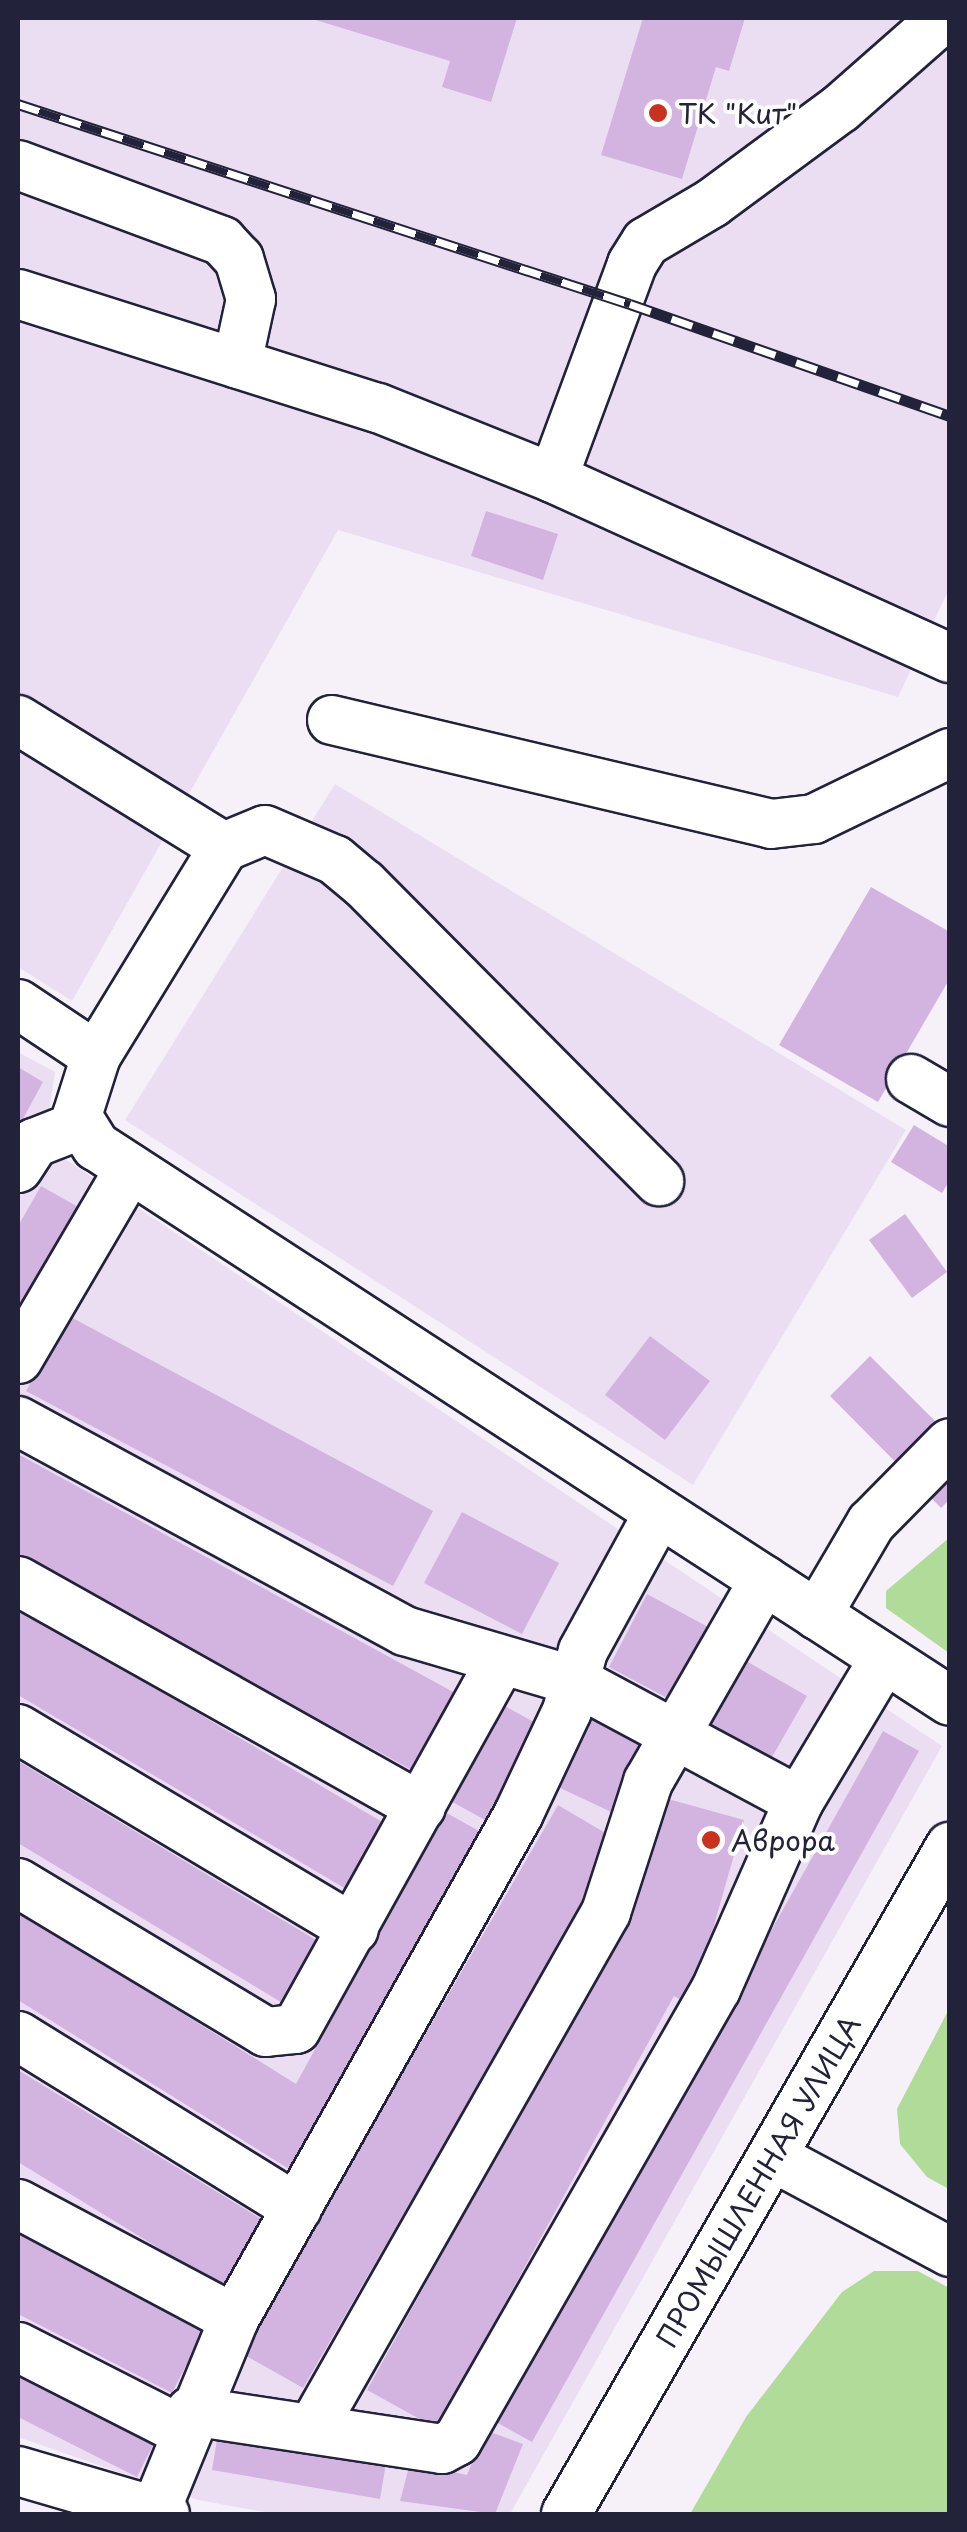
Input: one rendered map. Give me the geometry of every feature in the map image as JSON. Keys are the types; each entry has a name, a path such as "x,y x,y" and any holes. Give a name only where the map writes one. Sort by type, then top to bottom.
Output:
{"street":[{"path":"554,478 632,264 646,242 712,203 841,108 943,18"},
{"path":"18,165 222,241 239,259 250,298 237,364"},
{"path":"18,294 378,408 554,478 950,658"},
{"path":"18,720 224,847"},
{"path":"332,720 771,824 814,819 950,753"},
{"path":"659,1180 334,860 265,830 224,847 96,1056 77,1116 96,1146 950,1701"},
{"path":"18,1004 96,1056"},
{"path":"18,1168 34,1144 80,1125"},
{"path":"18,1359 130,1168"},
{"path":"18,1421 405,1632 575,1681 799,1801"},
{"path":"818,1615 871,1524 950,1443"},
{"path":"18,2470 160,2513 187,2421 234,2319 518,1815 575,1681 582,1651 660,1512"},
{"path":"312,2429 606,1912 648,1782 672,1733 764,1580"},
{"path":"18,1581 421,1807"},
{"path":"18,2347 187,2421 312,2429 442,2449 457,2441 716,1988 799,1801 884,1658"},
{"path":"18,1883 266,2032 281,2035 307,2014 500,1662"},
{"path":"18,1729 354,1929"},
{"name":"ПРОМЫШЛЕННАЯ УЛИЦА","path":"566,2514 950,1847"},
{"path":"18,2036 297,2208"},
{"path":"773,2158 950,2252"},
{"path":"18,2204 234,2319"}],"shaded area":[{"path":"18,18 949,18 949,589 898,697 338,530 72,1001 18,967"},
{"path":"335,784 906,1130 693,1485 125,1120"},
{"path":"18,1052 55,1072 44,1145 942,1746 510,2514 276,2514 198,2500 18,2437"}],"green space":[{"path":"949,1538 950,1653 886,1608 886,1591"},
{"path":"949,2009 950,2189 927,2177 900,2144 897,2109"},
{"path":"874,2271 918,2271 949,2288 949,2514 690,2514 746,2417 842,2292"}],"building":[{"path":"309,18 517,18 491,102 442,87 450,61"},
{"name":"ТК \"Кит\"","path":"643,18 745,18 729,71 716,67 682,179 601,155"},
{"path":"486,511 558,534 543,580 471,556"},
{"path":"871,887 950,932 950,978 878,1102 779,1045"},
{"path":"18,1067 43,1082 18,1128"},
{"path":"914,1125 950,1147 950,1180 942,1193 891,1162"},
{"path":"41,1186 80,1208 18,1316 18,1226"},
{"path":"905,1214 947,1272 912,1298 869,1240"},
{"path":"67,1315 433,1511 393,1586 26,1391"},
{"path":"650,1336 710,1381 665,1440 605,1395"},
{"path":"870,1356 950,1436 950,1499 941,1508 830,1396"},
{"path":"18,1454 466,1699 423,1776 18,1555"},
{"path":"462,1512 559,1563 522,1634 424,1583"},
{"path":"647,1594 708,1627 669,1699 609,1667"},
{"path":"18,1607 389,1826 351,1892 18,1695"},
{"path":"746,1661 807,1696 768,1764 707,1728"},
{"path":"501,1704 543,1727 492,1824 449,1800"},
{"path":"592,1713 656,1742 622,1817 558,1787"},
{"path":"883,1731 919,1751 532,2442 496,2422"},
{"path":"18,1761 321,1943 284,2004 18,1843"},
{"path":"661,1797 744,1820 697,1985 686,2003 674,1996 436,2428 367,2390 625,1923"},
{"path":"558,1805 619,1841 303,2388 241,2353"},
{"path":"445,1812 479,1831 289,2169 18,2000 18,1911 296,2084"},
{"path":"18,2070 268,2223 227,2290 18,2162"},
{"path":"18,2234 204,2330 172,2393 18,2314"},
{"path":"18,2369 156,2439 137,2477 18,2417"},
{"path":"485,2430 523,2444 495,2514 400,2501 410,2463 467,2475"},
{"path":"218,2434 386,2463 380,2499 212,2470"}],"railway":[{"path":"18,104 630,304 950,416"}],"place":[{"name":"ТК \"Кит\"","path":"658,113"},
{"name":"Аврора","path":"711,1840"}]}
